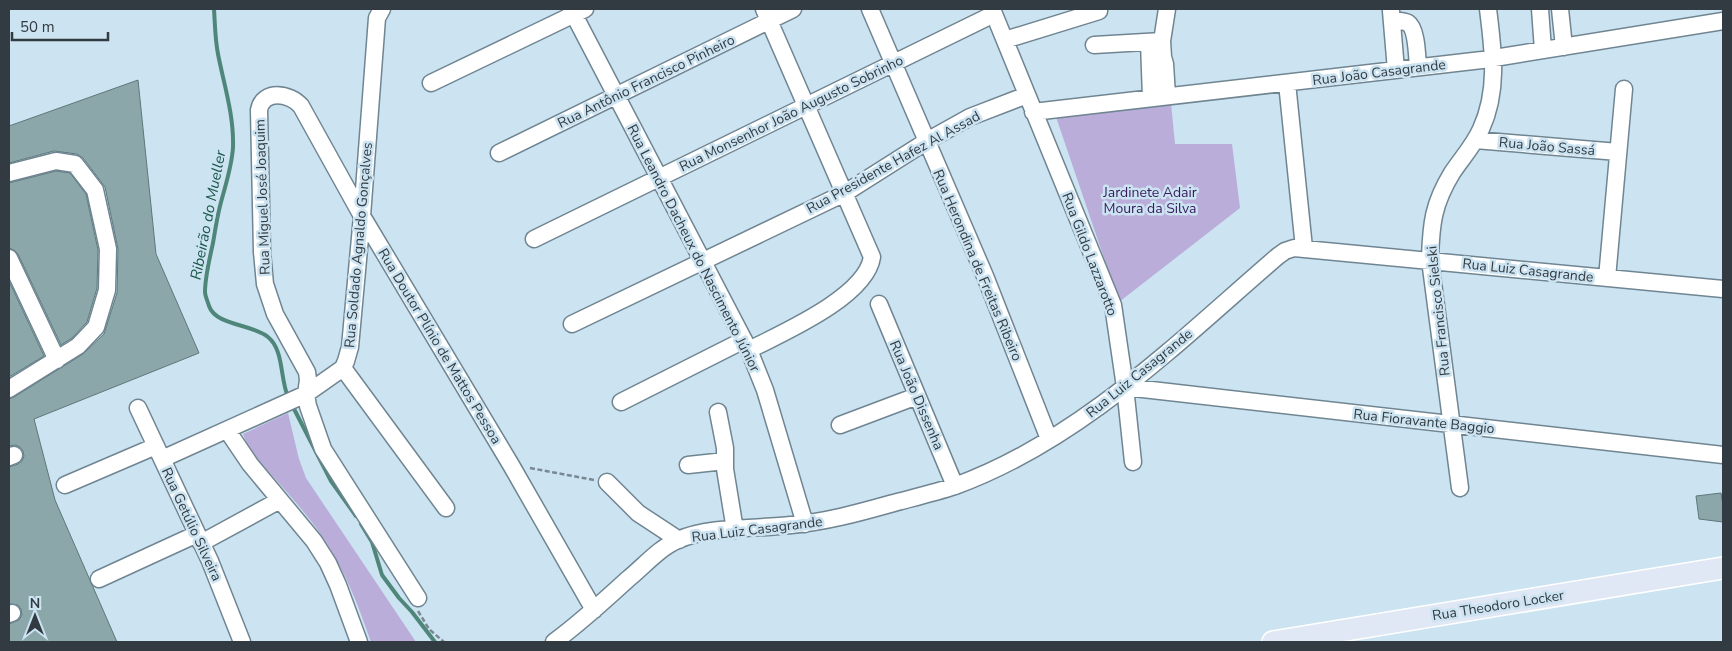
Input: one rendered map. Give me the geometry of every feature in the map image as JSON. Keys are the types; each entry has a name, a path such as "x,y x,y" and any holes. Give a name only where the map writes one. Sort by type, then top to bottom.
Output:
{"main road":[{"name":"Rua Theodoro Locker","path":"1273,642 1723,568"}],"street":[{"name":"Rua Soldado Agnaldo Gonçalves","path":"65,485 227,430 296,399 342,368 346,362 350,346 362,216 377,18 381,9"},
{"name":"Rua Antônio Francisco Pinheiro","path":"499,153 616,96 767,15 793,9"},
{"name":"Rua Herondina de Freitas Ribeiro","path":"870,9 984,276 1049,439"},
{"path":"1159,97 1165,64 1155,41 1167,9"},
{"name":"Rua Francisco Sielski","path":"1460,488 1430,260 1430,236 1436,204 1452,173 1481,129 1490,102 1493,86 1494,58 1488,9"},
{"path":"1540,9 1543,50"},
{"path":"1560,9 1564,47"},
{"path":"432,83 577,11"},
{"name":"Rua Leandro Dacheux do Nascimento Júnior","path":"577,11 616,96 746,345 765,390 805,524"},
{"name":"Rua Monsenhor João Augusto Sobrinho","path":"534,239 893,63 993,11"},
{"name":"Rua Gildo Lazzarotto","path":"993,11 1110,295 1117,324 1132,462"},
{"path":"1005,40 1099,11"},
{"path":"1391,14 1412,27 1418,67"},
{"path":"1391,14 1396,70"},
{"path":"621,402 827,309 851,290 869,268 872,257 767,15"},
{"name":"Rua João Casagrande","path":"1033,112 1494,58 1723,21"},
{"path":"1094,45 1155,41"},
{"path":"1287,82 1304,248"},
{"path":"1607,278 1624,89"},
{"name":"Rua Doutor Plínio de Mattos Pessoa","path":"276,95 290,97 301,106 362,216 511,465 594,610"},
{"name":"Rua Miguel José Joaquim","path":"276,95 264,100 259,110 262,268 270,301 307,372 308,380 296,399 310,414 323,449 418,598"},
{"name":"Rua Presidente Hafez Al Assad","path":"572,324 845,193 927,141 970,117 1026,95"},
{"name":"Rua João Sassá","path":"1475,140 1618,152"},
{"path":"9,172 56,162 75,164 94,190 108,249 107,290 96,327 78,346 9,389"},
{"name":"Rua Luiz Casagrande","path":"554,642 594,610 659,552 679,540 707,533 805,524 852,514 955,486 1000,466 1077,422 1125,387 1278,256 1294,248 1723,289"},
{"path":"9,258 57,360"},
{"name":"Rua João Dissenha","path":"879,304 955,486"},
{"path":"342,368 446,508"},
{"name":"Rua Fioravante Baggio","path":"1125,387 1723,455"},
{"path":"840,425 917,396"},
{"name":"Rua Getúlio Silveira","path":"138,408 216,577 242,642"},
{"path":"718,412 725,448 725,461 735,530"},
{"path":"227,430 242,454 314,541 328,563 338,584 359,642"},
{"path":"688,466 725,461"},
{"path":"607,482 638,513 679,540"},
{"path":"99,579 199,539 280,500"}],"path":[{"path":"511,465 607,482"},
{"path":"418,598 416,605 418,611 429,628 444,642"}],"green space":[{"name":"Jardinete Adair Moura da Silva","path":"1171,103 1175,144 1232,144 1240,208 1119,302 1055,114"},
{"path":"288,413 299,459 306,478 416,642 371,642 349,585 328,545 302,510 248,447 243,434"}],"building":[{"path":"138,80 156,254 199,353 34,419 55,500 117,642 9,642 9,624 19,620 22,615 18,605 9,604 9,467 18,464 24,456 20,447 15,445 9,446 9,399 83,354 104,334 117,293 118,249 105,187 83,158 77,154 54,151 9,163 9,126"},
{"path":"56,171 70,173 86,194 98,250 97,288 87,322 72,338 61,345 18,254 9,248 9,183"},
{"path":"9,281 44,356 9,377"},
{"path":"1721,493 1723,522 1699,519 1696,496"}],"waterway":[{"name":"Ribeirão do Mueller","path":"214,9 217,48 230,112 233,147 230,169 209,261 205,294 213,313 227,321 253,329 268,337 273,343 277,349 288,397"},
{"name":"Ribeirão do Mueller","path":"292,405 331,481 356,516"},
{"name":"Ribeirão do Mueller","path":"361,524 372,542 382,575 435,642"}]}
